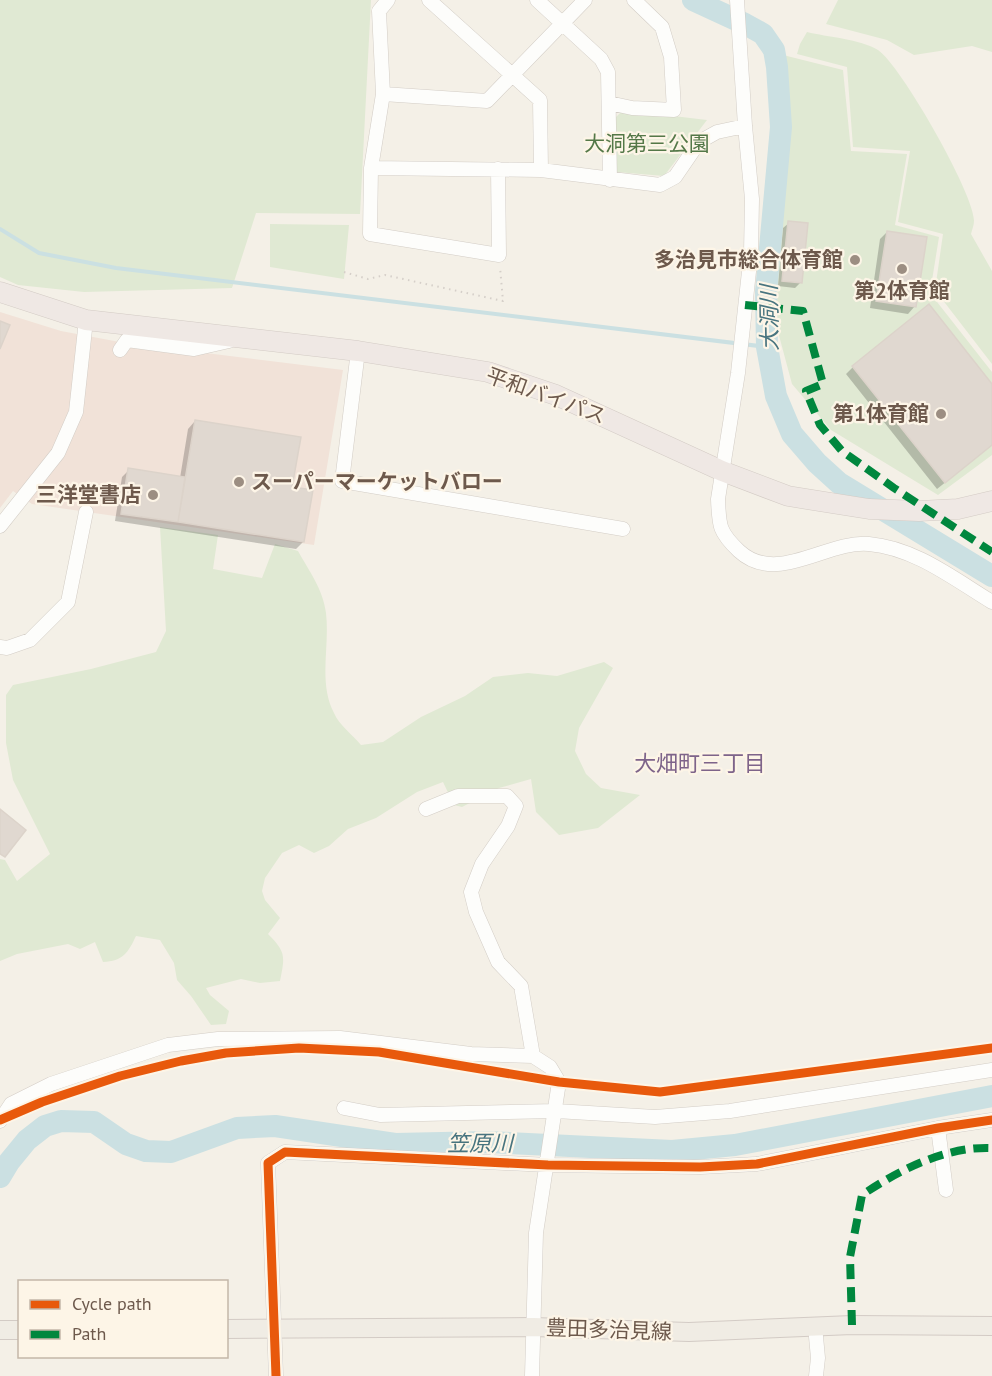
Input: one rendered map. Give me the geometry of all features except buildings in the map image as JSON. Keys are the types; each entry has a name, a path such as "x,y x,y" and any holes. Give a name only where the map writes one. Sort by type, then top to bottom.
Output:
{"highway":[{"name":"平和バイパス","path":"0,292 86,320 358,351 488,372 556,395 722,471 788,496 869,508 919,511 958,508 992,501"}],"main road":[{"name":"豊田多治見線","path":"228,1329 533,1327 689,1332 815,1326 992,1326"},
{"path":"0,1330 18,1330"}],"street":[{"path":"388,0 379,11 383,94 371,168 370,234 499,255 498,169"},
{"path":"429,0 540,100 541,170"},
{"path":"537,0 601,59 608,72 610,180"},
{"path":"383,94 488,101 585,0"},
{"path":"609,103 632,108 674,110 671,57 662,27 634,0"},
{"path":"737,4 744,126 752,199 751,253 738,373 718,499 718,519 723,537 745,556 757,561 787,564 849,544 871,544 912,554 992,602"},
{"path":"371,168 541,170 660,185 675,177 699,142 717,132 744,126"},
{"path":"0,526 58,453 76,412 86,320"},
{"path":"120,350 127,340 194,349 243,338"},
{"path":"358,351 342,481 623,529"},
{"path":"0,647 7,648 30,640 68,602 86,512"},
{"path":"426,809 458,796 507,796 516,806 508,826 482,864 471,892 476,912 498,962 521,986 532,1056"},
{"path":"0,1121 11,1104 51,1084 168,1045 218,1039 340,1038 471,1054 532,1056 550,1067 559,1082 536,1233 532,1376"},
{"path":"344,1108 381,1115 556,1111 654,1117 730,1111 992,1070"},
{"path":"276,1376 268,1163 285,1152 548,1165 700,1167 757,1164 938,1128 992,1120"},
{"path":"938,1128 946,1190"},
{"path":"815,1326 818,1358 816,1376"}],"path":[{"path":"344,272 368,279 385,275 503,301 499,255"}],"shaded area":[{"path":"0,312 61,331 125,343 343,370 314,545 32,504 13,491 0,508"}],"green space":[{"path":"0,0 371,0 360,214 256,213 232,288 84,292 18,285 0,277"},
{"path":"838,0 992,0 992,52 972,46 914,55 887,40 826,24"},
{"path":"807,32 853,41 878,50 902,79 935,131 963,185 974,221 971,234 992,271 992,364 935,290 943,234 898,222 910,151 853,147 847,67 797,54"},
{"name":"多治見市総合体育館","path":"783,55 843,70 851,151 907,154 895,225 939,237 930,293 992,372 992,455 938,495 831,430 792,384 777,328 773,282 784,132"},
{"name":"大洞第三公園","path":"623,110 707,120 664,176 617,172 614,119"},
{"path":"270,224 349,225 344,279 270,267"},
{"path":"160,527 218,535 213,569 262,578 275,544 298,551 315,580 326,613 325,677 329,701 339,722 361,745 383,742 421,717 465,696 493,677 528,673 557,676 604,662 613,668 579,728 575,751 586,774 601,788 640,795 598,828 559,835 536,812 531,779 499,788 462,807 454,805 443,782 417,792 376,818 348,829 329,846 314,853 299,845 282,853 265,878 262,891 265,900 280,918 268,934 283,955 280,981 260,983 241,979 206,988 210,995 229,1011 226,1024 211,1025 177,980 174,963 160,940 136,936 124,955 115,960 103,962 95,942 80,949 68,944 17,954 0,961 0,859 5,860 17,881 50,854 13,780 6,743 6,695 13,685 91,669 156,652 166,631"}],"waterway":[{"name":"大洞川","path":"693,0 763,34 774,50 781,127 766,292 767,347 776,396 792,434 817,463 839,483 992,576"},
{"path":"0,229 39,253 116,268 767,347"},
{"name":"笠原川","path":"0,1177 27,1140 45,1126 61,1121 94,1122 126,1144 146,1151 171,1152 237,1128 275,1126 395,1144 488,1142 672,1151 735,1145 992,1096"}],"marked path":[{"path":"745,305 803,311 823,384 806,391 820,425 842,451 992,552"},
{"path":"852,1325 850,1257 862,1195 891,1177 940,1155 975,1148 992,1148"}],"cycle path":[{"path":"0,1120 42,1102 120,1076 226,1053 299,1048 379,1052 559,1082 660,1092 992,1048"},
{"path":"276,1376 268,1163 285,1152 548,1165 700,1167 757,1164 938,1128 992,1120"}],"place":[{"name":"多治見市総合体育館","path":"855,260"},
{"name":"第2体育館","path":"902,269"},
{"name":"第1体育館","path":"941,414"},
{"name":"スーパーマーケットバロー","path":"239,482"},
{"name":"三洋堂書店","path":"153,495"}],"district":[{"name":"大畑町三丁目","path":"700,763"}]}
